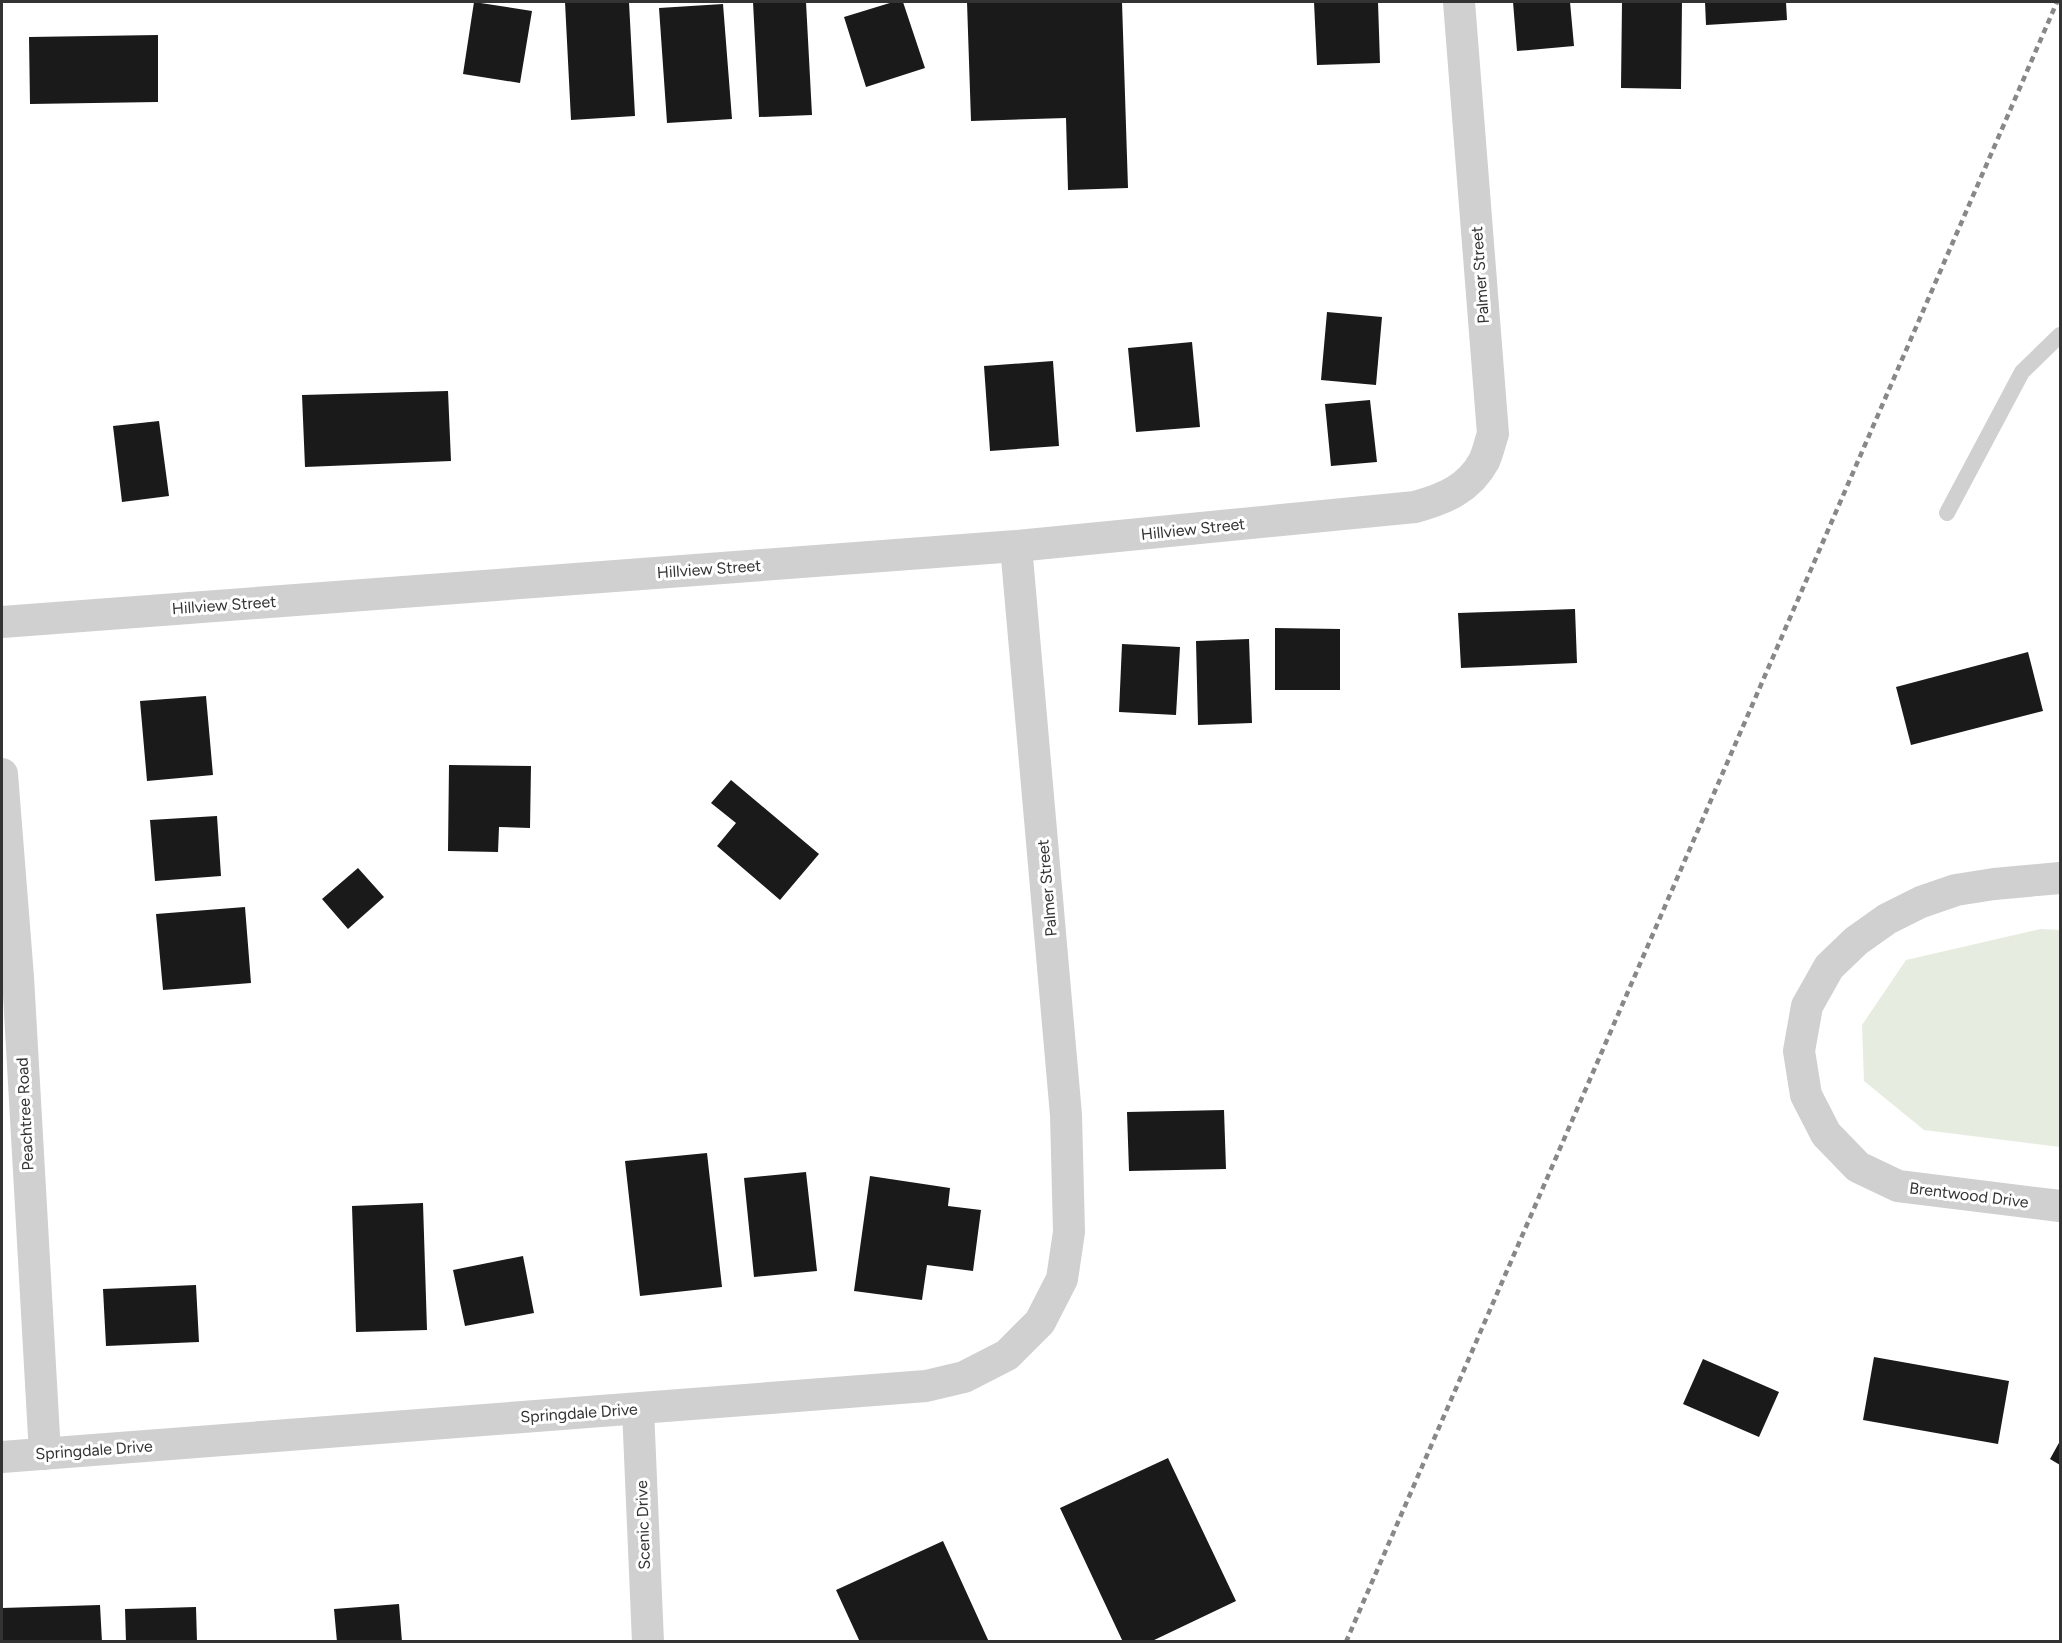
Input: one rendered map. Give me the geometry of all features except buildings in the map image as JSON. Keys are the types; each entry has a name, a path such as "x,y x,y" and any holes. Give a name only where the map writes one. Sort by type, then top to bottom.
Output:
{"street":[{"name":"Palmer Street","path":"1415,507 1443,499 1466,483 1484,461 1493,434 1459,2"},
{"name":"Hillview Street","path":"2,622 1016,546 1415,507"},
{"name":"Palmer Street","path":"1016,546 1066,1114 1069,1232"},
{"name":"Peachtree Road","path":"2,774 18,977 45,1454"},
{"name":"Brentwood Drive","path":"2061,878 1956,890 1921,902 1887,919 1856,941 1829,967 1807,1006 1799,1051 1806,1095 1826,1134 1858,1167 1898,1186 2061,1206"},
{"name":"Springdale Drive","path":"2,1457 926,1386 964,1377 1007,1355 1040,1322 1062,1279 1069,1232"},
{"name":"Scenic Drive","path":"638,1409 648,1641"}],"lane":[{"path":"1947,513 2022,372 2061,335"}],"shaded area":[{"path":"2041,929 2060,930 2060,1147 1924,1130 1864,1081 1862,1025 1906,960"}],"railway":[{"path":"1346,1642 2057,2"}]}
